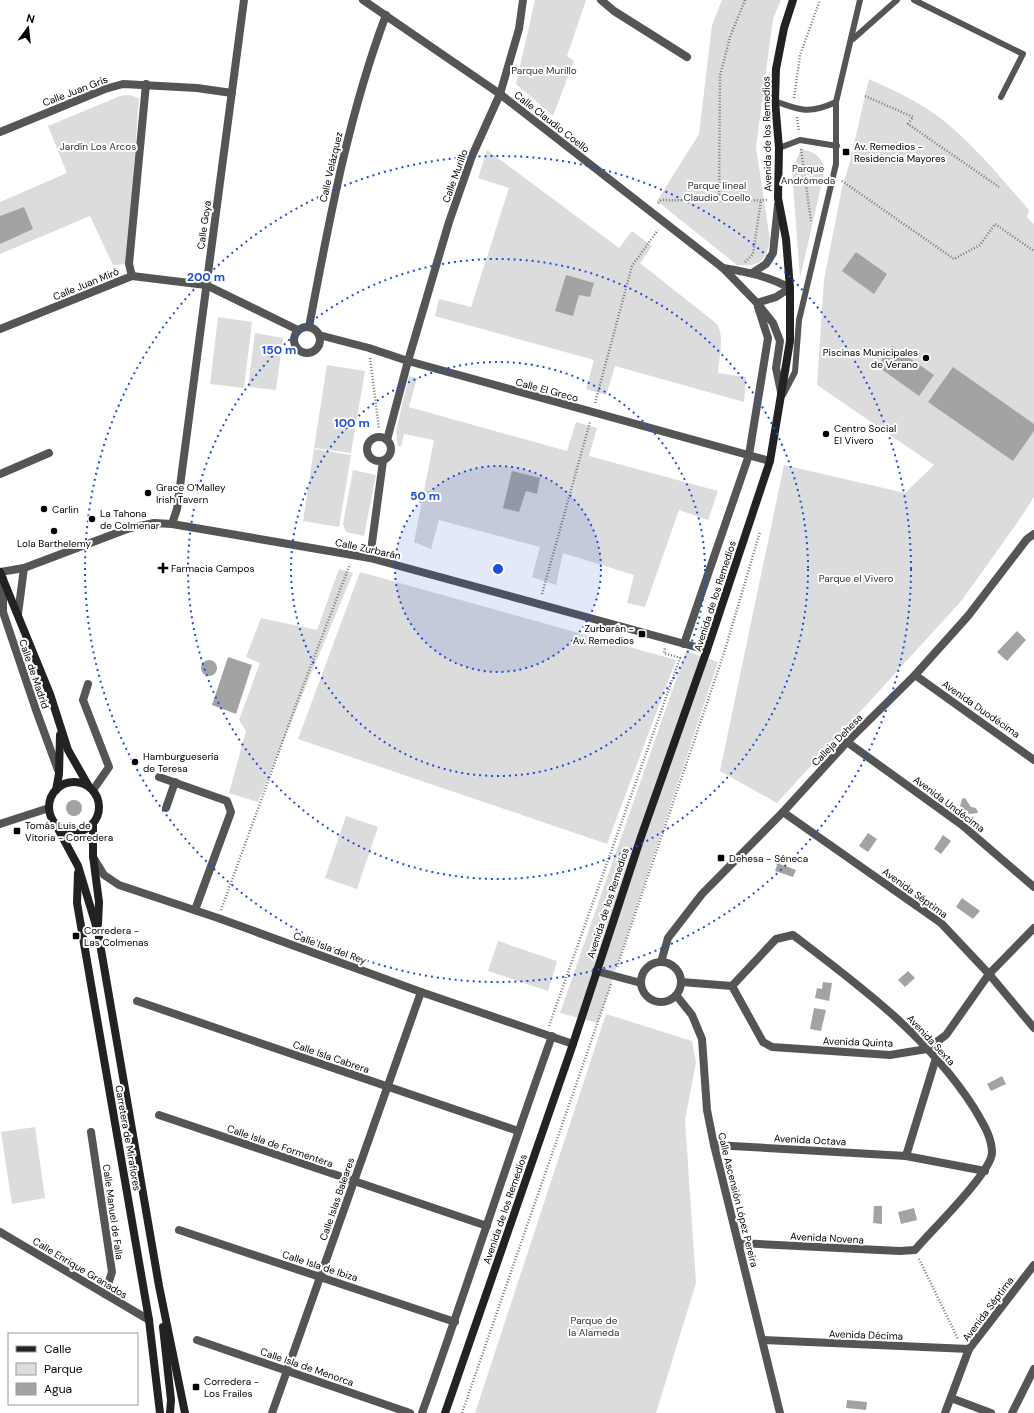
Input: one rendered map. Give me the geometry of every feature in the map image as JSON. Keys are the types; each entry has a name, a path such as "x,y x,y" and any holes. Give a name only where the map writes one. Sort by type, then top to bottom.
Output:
{"main road":[{"name":"Avenida de los Remedios","path":"445,1413 573,1044 641,837 708,650 770,461 790,341 790,288 786,239 778,198 779,148 775,101 776,68 784,28 793,0"},
{"path":"1,574 18,614"},
{"name":"Calle de Madrid","path":"18,614 50,694 68,750 90,788"},
{"name":"Calle de Madrid","path":"56,790 60,774 61,730"},
{"path":"74,782 90,788 98,796 100,811 93,825 87,830 75,833 63,830 56,825 48,808 52,796 56,790 61,786 74,782"},
{"name":"Carretera de Miraflores","path":"56,825 78,866 98,932 159,1286 185,1413"},
{"name":"Carretera de Miraflores","path":"93,825 93,856 99,902 98,932"},
{"name":"Carretera de Miraflores","path":"78,866 77,903 149,1320 160,1413"},
{"name":"Carretera de Miraflores","path":"159,1286 171,1400 170,1413"}],"street":[{"name":"Calle Goya","path":"172,524 177,509 244,0"},
{"name":"Calle Claudio Coello","path":"363,0 500,94 652,211 723,268"},
{"name":"Calle Murillo","path":"383,438 408,361 449,222 472,156 500,94 519,29 523,0"},
{"path":"601,0 614,11 687,57"},
{"name":"Calle Velázquez","path":"309,327 340,167 362,90 386,15"},
{"name":"Calle Juan Gris","path":"0,132 104,89 123,84 146,84 197,88 232,93"},
{"path":"132,276 129,264 146,84"},
{"name":"Avenida de los Remedios","path":"752,273 766,264 773,253 778,198"},
{"path":"723,268 771,278 790,288 776,298 757,303"},
{"name":"Avenida de los Remedios","path":"723,268 757,303 773,323 780,341 776,368 782,396"},
{"name":"Calle Juan Miró","path":"0,330 132,276 206,285"},
{"path":"206,285 298,330 309,327 315,330 319,335 317,347 310,352 306,352 295,346 294,337 298,330"},
{"name":"Avenida de los Remedios","path":"684,644 749,455 768,338 757,303"},
{"name":"Calle El Greco","path":"319,335 770,461"},
{"path":"370,558 383,461 391,453 391,446 383,438 369,442 367,453 372,460 383,461"},
{"path":"0,474 49,452"},
{"name":"Calle Zurbarán","path":"1,574 24,568 130,528 154,523 172,524 370,558 540,603 708,650"},
{"name":"Calleja Dehesa","path":"661,962 668,938 702,894 784,812 847,742 915,676 968,616 1028,539 1034,534"},
{"path":"18,614 24,568"},
{"name":"Calle de Madrid","path":"1,574 3,612 36,710 60,774"},
{"name":"Avenida Duodécima","path":"915,676 1034,760"},
{"path":"88,684 83,700 109,767 90,788"},
{"name":"Avenida Undécima","path":"847,742 962,825 1034,887"},
{"path":"159,777 227,801 230,807 231,812 195,910"},
{"path":"166,808 176,782"},
{"path":"0,824 48,808"},
{"name":"Avenida Séptima","path":"784,812 941,923 989,974 1034,1028"},
{"name":"Calle Isla del Rey","path":"93,856 104,875 119,885 218,918 421,992 573,1044"},
{"name":"Avenida Quinta","path":"732,986 763,1042 772,1047 890,1054 927,1048 946,1035 989,974 1034,928"},
{"name":"Avenida Sexta","path":"732,986 776,939 793,935 869,993 927,1048 965,1094 984,1125 990,1138 992,1154 985,1171 915,1250"},
{"path":"661,962 675,968 680,974 681,982 676,995 668,1000 659,1002 650,999 644,992 641,983 643,973 650,965 661,962"},
{"path":"596,971 641,983"},
{"path":"681,982 732,986"},
{"name":"Calle Islas Baleares","path":"272,1413 386,1087 421,992"},
{"name":"Calle Ascensión López Pereira","path":"676,995 692,1015 702,1039 707,1110 714,1145 780,1413"},
{"name":"Calle Isla Cabrera","path":"137,1001 518,1131"},
{"name":"Avenida de los Remedios","path":"422,1413 455,1322 549,1035"},
{"path":"906,1156 936,1058"},
{"name":"Calle Isla de Formentera","path":"159,1115 487,1226"},
{"name":"Calle Manuel de Falla","path":"91,1132 112,1272 105,1294"},
{"name":"Avenida Octava","path":"714,1145 906,1156 985,1171"},
{"name":"Calle Isla de Ibiza","path":"179,1230 455,1322"},
{"name":"Calle Enrique Granados","path":"0,1232 149,1320"},
{"name":"Avenida Novena","path":"739,1243 900,1252 915,1250"},
{"name":"Avenida Séptima","path":"945,1413 966,1349 1034,1264"},
{"name":"Calle Isla de Menorca","path":"197,1340 410,1413"},
{"name":"Avenida Décima","path":"763,1340 966,1349"},
{"path":"1012,1413 1034,1369"},
{"path":"951,1398 991,1413"}],"lane":[{"path":"782,396 795,372 799,320 833,175 837,146 836,102 853,38 860,0"},
{"path":"853,38 897,0"},
{"path":"914,0 1023,54 1001,97"},
{"path":"775,101 796,109 819,110 836,102"},
{"path":"779,148 800,140 837,146"}],"path":[{"path":"720,201 720,76 730,38 745,0"},
{"path":"865,96 913,117 908,124 999,187"},
{"path":"833,175 954,259 980,245 995,224 1034,252"},
{"path":"652,211 661,200 720,201 778,198"},
{"path":"738,260 744,263 752,254 760,200"},
{"path":"598,392 632,266 665,222"},
{"path":"369,348 383,438"},
{"path":"545,582 588,426"},
{"path":"218,918 300,694 354,555"},
{"path":"549,1035 680,658 664,653 668,640"},
{"path":"915,1250 966,1349"}],"green space":[{"name":"Parque Murillo","path":"535,0 586,0 567,56 574,61 553,116 516,84"},
{"name":"Parque lineal Claudio Coello","path":"722,0 781,0 773,19 756,147 770,240 764,258 760,262 751,265 737,265 657,201 699,134 712,25"},
{"name":"Parque el Vivero","path":"869,79 917,103 944,121 978,152 1029,210 1027,217 1034,224 1034,497 962,600 777,803 720,771 784,465 905,493 934,465 817,385 824,280 842,188 849,165"},
{"name":"Jardín Los Arcos","path":"129,95 139,98 127,264 113,265 90,216 0,254 0,202 67,173 48,126 120,96"},
{"name":"Parque Andrómeda","path":"801,149 810,151 819,157 825,169 800,278 792,171"},
{"path":"487,150 619,248 632,231 652,246 640,263 717,324 721,335 718,373 746,377 744,402 615,366 606,395 586,389 594,360 435,316 439,299 471,307 509,188 478,178"},
{"path":"218,317 252,322 244,388 210,384"},
{"path":"255,333 283,338 276,390 248,387"},
{"path":"327,365 365,371 351,453 314,448"},
{"path":"409,376 417,378 409,407 567,451 576,422 597,428 589,456 718,491 708,520 679,510 645,607 627,603 634,575 563,553 556,585 532,577 540,547 439,520 431,549 414,542 434,440 404,434 401,447 398,446 396,431"},
{"path":"314,449 351,455 339,527 303,521"},
{"path":"353,470 376,475 364,536 346,532 343,524"},
{"path":"339,569 353,573 258,802 229,793 246,731 239,720 260,663 246,657 261,618 317,630"},
{"path":"360,572 676,660 607,844 298,739"},
{"path":"686,651 718,662 598,1023 560,1013"},
{"path":"346,816 378,827 357,889 325,878"},
{"path":"498,941 557,961 548,991 488,971"},
{"name":"Parque de la Alameda","path":"606,1014 692,1041 696,1063 685,1120 696,1283 656,1413 475,1413"},
{"path":"35,1127 45,1198 12,1204 1,1132"}],"water":[{"path":"24,207 33,229 0,244 0,216"},
{"path":"856,252 887,274 874,294 842,271"},
{"path":"566,275 594,283 590,297 579,295 573,316 555,311"},
{"path":"892,346 934,375 919,396 877,366"},
{"path":"953,367 1034,424 1034,431 1013,461 928,402"},
{"path":"512,471 540,478 537,494 526,491 519,512 503,508"},
{"path":"1017,631 1026,640 1007,661 997,652"},
{"path":"228,657 252,665 236,714 212,705"},
{"path":"209,660 216,665 217,668 212,675 209,676 202,671 201,668 206,661"},
{"path":"965,798 971,807 976,808 978,813 969,814 960,806 962,799"},
{"path":"71,800 77,800 82,805 80,814 77,816 71,816 66,811 66,805"},
{"path":"868,833 877,839 868,852 859,846"},
{"path":"943,835 951,841 941,854 934,849"},
{"path":"774,861 781,861 780,864 796,870 793,877 775,871 777,865"},
{"path":"962,898 980,911 973,919 956,907"},
{"path":"908,971 915,978 905,987 898,980"},
{"path":"823,982 832,983 829,1001 815,998 817,988 822,989"},
{"path":"814,1008 826,1010 821,1031 810,1029"},
{"path":"1002,1076 1006,1084 991,1091 987,1084"},
{"path":"874,1206 882,1206 882,1224 873,1223"},
{"path":"914,1208 917,1220 901,1224 898,1212"},
{"path":"847,1400 867,1402 866,1410 846,1408"}],"place":[{"name":"Av. Remedios - Residencia Mayores","path":"846,152"},
{"name":"Piscinas Municipales de Verano","path":"926,358"},
{"name":"Centro Social El Vivero","path":"826,434"},
{"name":"Grace O'Malley Irish Tavern","path":"148,493"},
{"name":"Carlin","path":"44,509"},
{"name":"La Tahona de Colmenar","path":"92,519"},
{"name":"Lola Barthelemy","path":"54,531"},
{"name":"Farmacia Campos","path":"163,568"},
{"name":"Zurbarán - Av. Remedios","path":"642,634"},
{"name":"Hamburguesería de Teresa","path":"135,762"},
{"name":"Tomás Luis de Vitoria - Corredera","path":"17,831"},
{"name":"Dehesa - Séneca","path":"721,858"},
{"name":"Corredera - Las Colmenas","path":"76,936"},
{"name":"Corredera - Los Frailes","path":"196,1387"}]}
